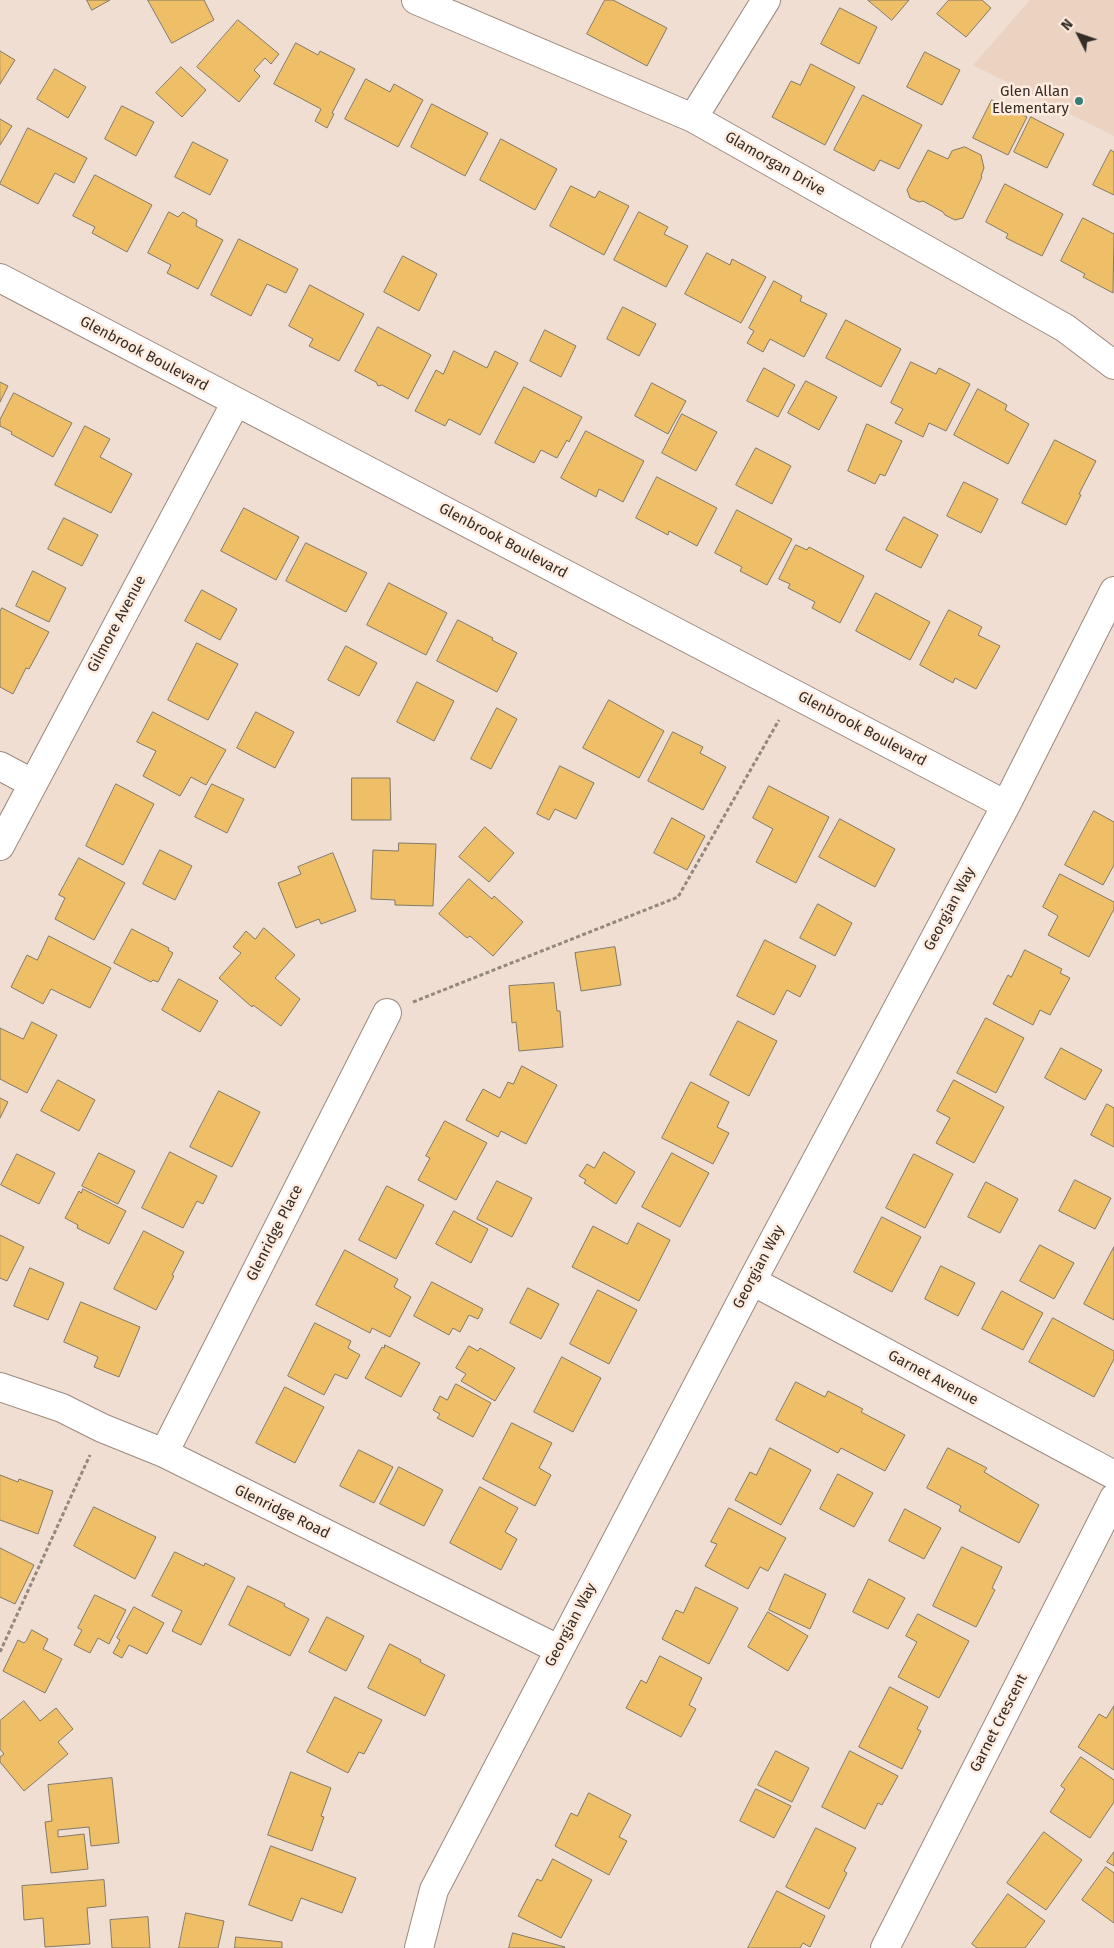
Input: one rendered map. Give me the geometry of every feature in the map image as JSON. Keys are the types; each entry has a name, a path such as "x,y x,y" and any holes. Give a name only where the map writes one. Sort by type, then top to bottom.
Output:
{"street":[{"name":"Glamorgan Drive","path":"416,0 693,118 1065,328 1114,366"},
{"path":"693,118 766,0"},
{"name":"Glenbrook Boulevard","path":"0,278 1006,805"},
{"name":"Gilmore Avenue","path":"0,846 236,402"},
{"name":"Georgian Way","path":"419,1948 434,1890 558,1649 752,1281 1006,805 1114,592"},
{"path":"0,766 32,784"},
{"name":"Glenridge Place","path":"164,1454 387,1012"},
{"name":"Garnet Avenue","path":"752,1281 1114,1475"},
{"name":"Glenridge Road","path":"0,1387 62,1408 102,1428 164,1454 558,1649"},
{"name":"Garnet Crescent","path":"885,1948 1114,1498"}],"path":[{"path":"387,1012 678,897 795,693"},
{"path":"0,1652 102,1428"}],"shaded area":[{"name":"Glen Allan Elementary","path":"1030,0 1114,0 1114,136 973,65"}],"building":[{"path":"87,0 110,0 92,10"},
{"path":"148,0 204,0 214,20 172,43"},
{"path":"605,0 613,0 667,28 647,66 587,34"},
{"path":"868,0 909,0 892,20"},
{"path":"949,0 982,0 991,8 966,37 937,14"},
{"path":"840,8 877,27 859,64 821,44"},
{"path":"238,20 279,54 271,64 265,58 254,70 260,76 239,102 197,67"},
{"path":"296,43 318,55 320,51 355,69 332,113 334,114 327,128 315,121 321,109 274,84"},
{"path":"0,51 15,60 0,84"},
{"path":"925,52 960,70 942,105 907,87"},
{"path":"811,64 855,87 825,145 772,117 791,81 800,85"},
{"path":"181,67 206,90 182,117 156,93"},
{"path":"55,69 86,87 68,118 37,99"},
{"path":"366,79 390,92 394,84 423,100 398,147 345,119"},
{"path":"863,95 922,125 899,169 880,160 874,171 834,150"},
{"path":"992,100 1027,117 1008,155 973,138"},
{"path":"432,104 488,133 465,176 411,147"},
{"path":"122,106 154,122 136,156 105,139"},
{"path":"1031,117 1064,134 1047,168 1014,152"},
{"path":"0,119 12,126 0,145"},
{"path":"28,128 87,158 74,183 55,173 38,204 0,184"},
{"path":"501,139 557,169 535,210 480,180"},
{"path":"193,142 228,160 210,195 175,177"},
{"path":"965,147 981,155 984,168 982,177 963,218 955,220 923,201 919,202 910,198 907,190 928,150 948,159 952,151"},
{"path":"1111,150 1114,152 1114,195 1093,185"},
{"path":"95,175 152,205 127,252 92,233 95,227 73,216"},
{"path":"1005,184 1063,214 1042,256 1006,238 1008,234 986,222"},
{"path":"571,186 595,198 599,191 629,206 604,255 550,226"},
{"path":"169,212 178,217 183,212 197,220 196,226 223,240 198,289 167,273 171,265 148,253"},
{"path":"639,212 668,227 664,234 688,246 666,287 614,260"},
{"path":"1083,218 1114,234 1113,293 1083,277 1085,274 1061,261"},
{"path":"239,239 298,269 286,293 267,284 251,316 211,295"},
{"path":"707,253 730,265 732,259 766,277 741,323 685,294"},
{"path":"403,256 437,274 419,311 384,292"},
{"path":"774,281 802,296 800,301 827,314 804,357 770,339 763,352 747,343 754,331 749,328"},
{"path":"310,285 364,314 339,361 309,346 313,339 289,326"},
{"path":"623,307 656,324 639,356 607,339"},
{"path":"846,320 901,349 881,387 826,358"},
{"path":"378,327 431,355 408,399 382,385 378,386 376,382 355,371"},
{"path":"545,330 576,346 561,377 530,361"},
{"path":"454,351 487,368 495,351 518,363 480,435 449,419 445,426 415,411 436,370 443,374"},
{"path":"911,362 936,374 939,368 970,384 946,431 929,423 923,437 895,423 903,409 891,403"},
{"path":"764,368 795,385 778,417 747,401"},
{"path":"806,381 837,397 819,430 788,413"},
{"path":"0,382 8,386 0,402"},
{"path":"652,383 686,401 668,434 635,416"},
{"path":"524,387 582,417 569,442 567,440 557,458 541,450 534,463 495,443"},
{"path":"978,389 1007,405 1005,410 1029,424 1008,464 954,435"},
{"path":"14,393 72,423 53,457 0,426 0,420"},
{"path":"682,414 717,432 696,471 662,453"},
{"path":"867,424 902,441 885,476 880,474 875,484 848,471"},
{"path":"85,426 110,439 100,457 132,474 111,513 55,485"},
{"path":"586,431 644,461 623,502 599,489 596,497 561,478"},
{"path":"1055,440 1096,461 1066,525 1022,503"},
{"path":"756,448 791,466 772,504 736,485"},
{"path":"657,477 717,508 697,546 669,531 668,535 636,518"},
{"path":"964,482 998,499 981,533 947,516"},
{"path":"244,508 299,537 276,580 221,551"},
{"path":"737,510 792,539 767,585 740,571 742,567 715,553"},
{"path":"904,517 938,535 921,568 886,550"},
{"path":"64,518 98,535 82,566 48,549"},
{"path":"306,543 367,573 346,612 286,581"},
{"path":"796,545 807,550 809,547 864,576 840,623 812,608 815,602 788,588 790,584 779,579"},
{"path":"33,571 66,588 49,622 16,606"},
{"path":"389,583 447,613 426,655 367,625"},
{"path":"202,590 237,609 220,640 185,621"},
{"path":"876,593 930,622 910,660 856,631"},
{"path":"2,608 49,632 29,669 26,668 13,694 0,687 0,612"},
{"path":"949,610 982,627 978,635 1000,646 976,689 955,678 953,683 920,665"},
{"path":"458,620 517,653 497,692 437,661"},
{"path":"197,643 238,664 208,720 168,700"},
{"path":"346,646 377,663 359,696 328,680"},
{"path":"417,682 454,701 434,741 397,722"},
{"path":"609,700 664,731 639,778 583,748"},
{"path":"497,708 517,719 491,769 471,759"},
{"path":"153,712 226,750 206,785 191,777 180,796 143,776 156,751 137,742"},
{"path":"256,712 294,732 275,768 237,748"},
{"path":"673,732 703,747 700,753 726,767 703,810 648,781"},
{"path":"560,766 594,783 576,819 555,809 549,820 537,814"},
{"path":"352,778 390,778 391,820 352,820"},
{"path":"116,784 154,804 123,865 86,846"},
{"path":"212,784 244,799 227,833 195,817"},
{"path":"769,786 829,817 796,883 756,862 773,829 753,818"},
{"path":"1094,811 1114,822 1114,865 1103,885 1065,865"},
{"path":"672,818 705,836 687,870 654,853"},
{"path":"840,819 895,849 875,887 819,857"},
{"path":"485,827 514,853 489,882 459,857"},
{"path":"399,843 436,844 433,906 395,905 395,900 371,899 373,850 398,851"},
{"path":"160,850 192,866 175,900 143,884"},
{"path":"333,853 356,911 321,924 319,919 296,928 278,883 301,874 298,867"},
{"path":"79,858 125,883 94,940 55,919 65,898 59,895"},
{"path":"1060,874 1114,902 1114,909 1089,957 1048,935 1058,916 1043,907"},
{"path":"469,879 492,899 494,896 523,922 493,956 470,936 467,938 439,914"},
{"path":"818,904 852,923 835,956 800,938"},
{"path":"264,928 295,955 275,978 300,999 281,1026 253,1005 252,1007 219,978 241,953 233,947 246,931 255,939"},
{"path":"132,929 169,948 168,950 173,953 158,982 153,980 151,982 114,963"},
{"path":"49,936 111,968 90,1008 51,989 43,1004 11,987 27,955 37,960"},
{"path":"765,940 816,966 800,997 787,990 774,1015 737,996"},
{"path":"615,947 621,985 581,991 575,953"},
{"path":"1025,950 1062,969 1060,973 1070,978 1050,1015 1040,1010 1033,1025 993,1004 1008,975 1011,977"},
{"path":"179,979 218,1001 200,1032 162,1010"},
{"path":"554,983 557,1011 560,1011 563,1047 519,1051 516,1022 512,1023 509,986"},
{"path":"986,1018 1024,1038 996,1093 957,1073"},
{"path":"738,1021 777,1041 749,1096 710,1075"},
{"path":"32,1022 57,1035 27,1093 0,1079 0,1028 23,1039"},
{"path":"1061,1048 1102,1070 1085,1100 1045,1078"},
{"path":"522,1066 557,1085 526,1144 501,1131 498,1137 466,1120 483,1089 500,1098 508,1082 513,1084"},
{"path":"58,1080 95,1100 79,1131 41,1111"},
{"path":"954,1080 1004,1107 974,1163 936,1143 950,1118 937,1111"},
{"path":"691,1082 729,1102 717,1127 729,1133 713,1164 662,1138"},
{"path":"219,1091 260,1112 232,1167 190,1147"},
{"path":"0,1098 8,1102 0,1118"},
{"path":"1107,1104 1114,1108 1114,1147 1091,1135"},
{"path":"445,1121 487,1143 456,1200 418,1180 430,1158 426,1156"},
{"path":"170,1152 217,1176 203,1204 197,1201 183,1228 142,1208"},
{"path":"604,1152 635,1172 616,1204 584,1183 586,1180 579,1176 587,1164 594,1168"},
{"path":"99,1153 135,1171 118,1204 82,1186"},
{"path":"672,1153 709,1173 680,1227 642,1207"},
{"path":"17,1154 55,1173 39,1204 1,1185"},
{"path":"914,1154 953,1174 925,1228 886,1208"},
{"path":"1075,1180 1111,1198 1095,1229 1059,1211"},
{"path":"497,1181 532,1198 512,1237 477,1219"},
{"path":"986,1182 1018,1199 1000,1233 968,1217"},
{"path":"387,1186 424,1205 396,1259 359,1240"},
{"path":"83,1189 126,1211 109,1244 77,1228 78,1225 65,1218 79,1191 81,1193"},
{"path":"454,1211 488,1229 471,1263 436,1244"},
{"path":"882,1217 921,1237 892,1292 854,1272"},
{"path":"638,1223 670,1240 639,1301 572,1267 593,1226 627,1244"},
{"path":"144,1231 184,1252 156,1310 114,1289"},
{"path":"0,1235 24,1247 7,1281 0,1278"},
{"path":"1040,1245 1074,1263 1054,1299 1020,1281"},
{"path":"1114,1247 1114,1320 1084,1304"},
{"path":"345,1250 398,1279 394,1287 411,1297 390,1337 372,1328 370,1333 316,1305"},
{"path":"941,1266 975,1283 958,1316 925,1299"},
{"path":"30,1268 64,1283 48,1320 14,1306"},
{"path":"432,1282 483,1309 478,1319 469,1315 460,1332 453,1328 449,1335 414,1316"},
{"path":"528,1288 559,1304 541,1339 510,1323"},
{"path":"598,1290 637,1310 609,1364 570,1344"},
{"path":"1002,1291 1043,1313 1023,1350 982,1329"},
{"path":"81,1302 140,1327 119,1377 94,1367 98,1357 64,1342"},
{"path":"1053,1318 1114,1351 1114,1359 1094,1397 1029,1362"},
{"path":"315,1323 351,1341 348,1348 360,1355 347,1379 335,1374 324,1395 288,1376"},
{"path":"385,1345 420,1363 401,1397 365,1378 382,1347 384,1348"},
{"path":"469,1346 478,1351 480,1348 515,1368 495,1401 461,1381 466,1374 456,1368"},
{"path":"562,1357 601,1378 573,1432 534,1412"},
{"path":"796,1382 825,1397 828,1391 863,1409 861,1412 905,1435 885,1471 841,1448 838,1453 776,1420"},
{"path":"456,1384 491,1403 473,1437 437,1418 440,1414 433,1410 440,1396 447,1400"},
{"path":"285,1387 324,1407 295,1463 256,1443"},
{"path":"512,1423 552,1443 539,1468 551,1475 535,1506 483,1479"},
{"path":"770,1448 811,1470 781,1525 735,1500 750,1472 756,1475"},
{"path":"948,1448 987,1468 984,1472 1039,1505 1019,1543 959,1511 961,1506 927,1488"},
{"path":"359,1450 393,1467 374,1503 340,1486"},
{"path":"399,1467 443,1490 424,1526 380,1504"},
{"path":"838,1474 873,1493 854,1527 820,1509"},
{"path":"0,1475 18,1482 19,1479 53,1491 38,1534 0,1520"},
{"path":"480,1487 518,1508 505,1532 517,1539 501,1570 450,1543"},
{"path":"94,1507 156,1537 135,1579 74,1546"},
{"path":"729,1508 786,1538 768,1571 760,1567 748,1589 705,1566 717,1544 711,1542"},
{"path":"905,1509 941,1528 924,1559 889,1541"},
{"path":"962,1547 1002,1567 992,1588 995,1590 976,1627 933,1606"},
{"path":"0,1548 34,1565 15,1604 0,1597"},
{"path":"175,1552 204,1566 205,1563 235,1578 201,1645 172,1631 182,1611 152,1596"},
{"path":"785,1574 826,1594 810,1629 769,1610"},
{"path":"869,1579 905,1598 888,1629 853,1612"},
{"path":"248,1586 285,1604 284,1606 309,1619 290,1656 229,1625"},
{"path":"696,1587 738,1608 709,1664 662,1639 676,1610 683,1613"},
{"path":"95,1595 126,1610 109,1644 98,1638 90,1653 74,1645 82,1630 78,1628"},
{"path":"134,1607 164,1623 147,1654 129,1645 122,1658 113,1653 120,1640 117,1638"},
{"path":"768,1612 808,1636 788,1671 748,1647"},
{"path":"918,1614 969,1641 939,1698 898,1677 917,1642 906,1636"},
{"path":"327,1617 364,1636 346,1671 309,1652"},
{"path":"32,1630 48,1639 43,1649 62,1659 45,1693 3,1671 18,1640 24,1643"},
{"path":"390,1644 445,1675 425,1716 368,1688"},
{"path":"660,1656 702,1678 689,1705 696,1709 681,1737 626,1708 641,1680 646,1683"},
{"path":"890,1687 928,1707 917,1729 921,1731 902,1769 859,1747"},
{"path":"335,1697 382,1720 364,1754 359,1752 348,1773 307,1752"},
{"path":"24,1701 40,1721 56,1708 73,1729 58,1742 68,1754 24,1791 0,1762 0,1757 4,1754 0,1749 0,1721"},
{"path":"1114,1706 1114,1770 1078,1747 1099,1714 1106,1718"},
{"path":"776,1751 809,1768 792,1802 758,1785"},
{"path":"850,1751 898,1776 882,1805 878,1803 865,1829 822,1807"},
{"path":"1081,1757 1114,1780 1114,1802 1090,1838 1050,1812 1065,1789 1061,1786"},
{"path":"291,1772 331,1788 321,1816 324,1817 312,1851 268,1835"},
{"path":"112,1778 119,1843 91,1846 89,1827 58,1830 58,1837 84,1834 88,1869 51,1873 45,1822 52,1821 48,1785"},
{"path":"756,1789 791,1806 774,1838 740,1821"},
{"path":"589,1793 631,1815 619,1837 627,1841 609,1875 555,1846 571,1813 577,1816"},
{"path":"816,1828 856,1848 844,1871 847,1873 829,1909 786,1887"},
{"path":"1044,1832 1082,1860 1046,1910 1007,1883"},
{"path":"271,1846 356,1878 342,1913 301,1898 292,1921 249,1905"},
{"path":"1114,1852 1114,1866 1107,1862"},
{"path":"553,1859 592,1880 561,1938 518,1916 537,1879 541,1881"},
{"path":"1106,1867 1114,1873 1114,1923 1082,1900"},
{"path":"104,1880 106,1906 87,1908 90,1944 45,1947 43,1918 24,1920 22,1886"},
{"path":"777,1891 825,1916 810,1947 803,1943 800,1948 748,1948"},
{"path":"1008,1894 1045,1921 1025,1948 977,1948 972,1944"},
{"path":"186,1913 224,1921 218,1948 179,1948"},
{"path":"148,1917 150,1948 112,1948 110,1920"},
{"path":"513,1933 565,1947 509,1948"},
{"path":"236,1937 282,1942 282,1948 235,1948"}],"place":[{"name":"Glen Allan Elementary","path":"1079,101"}]}
